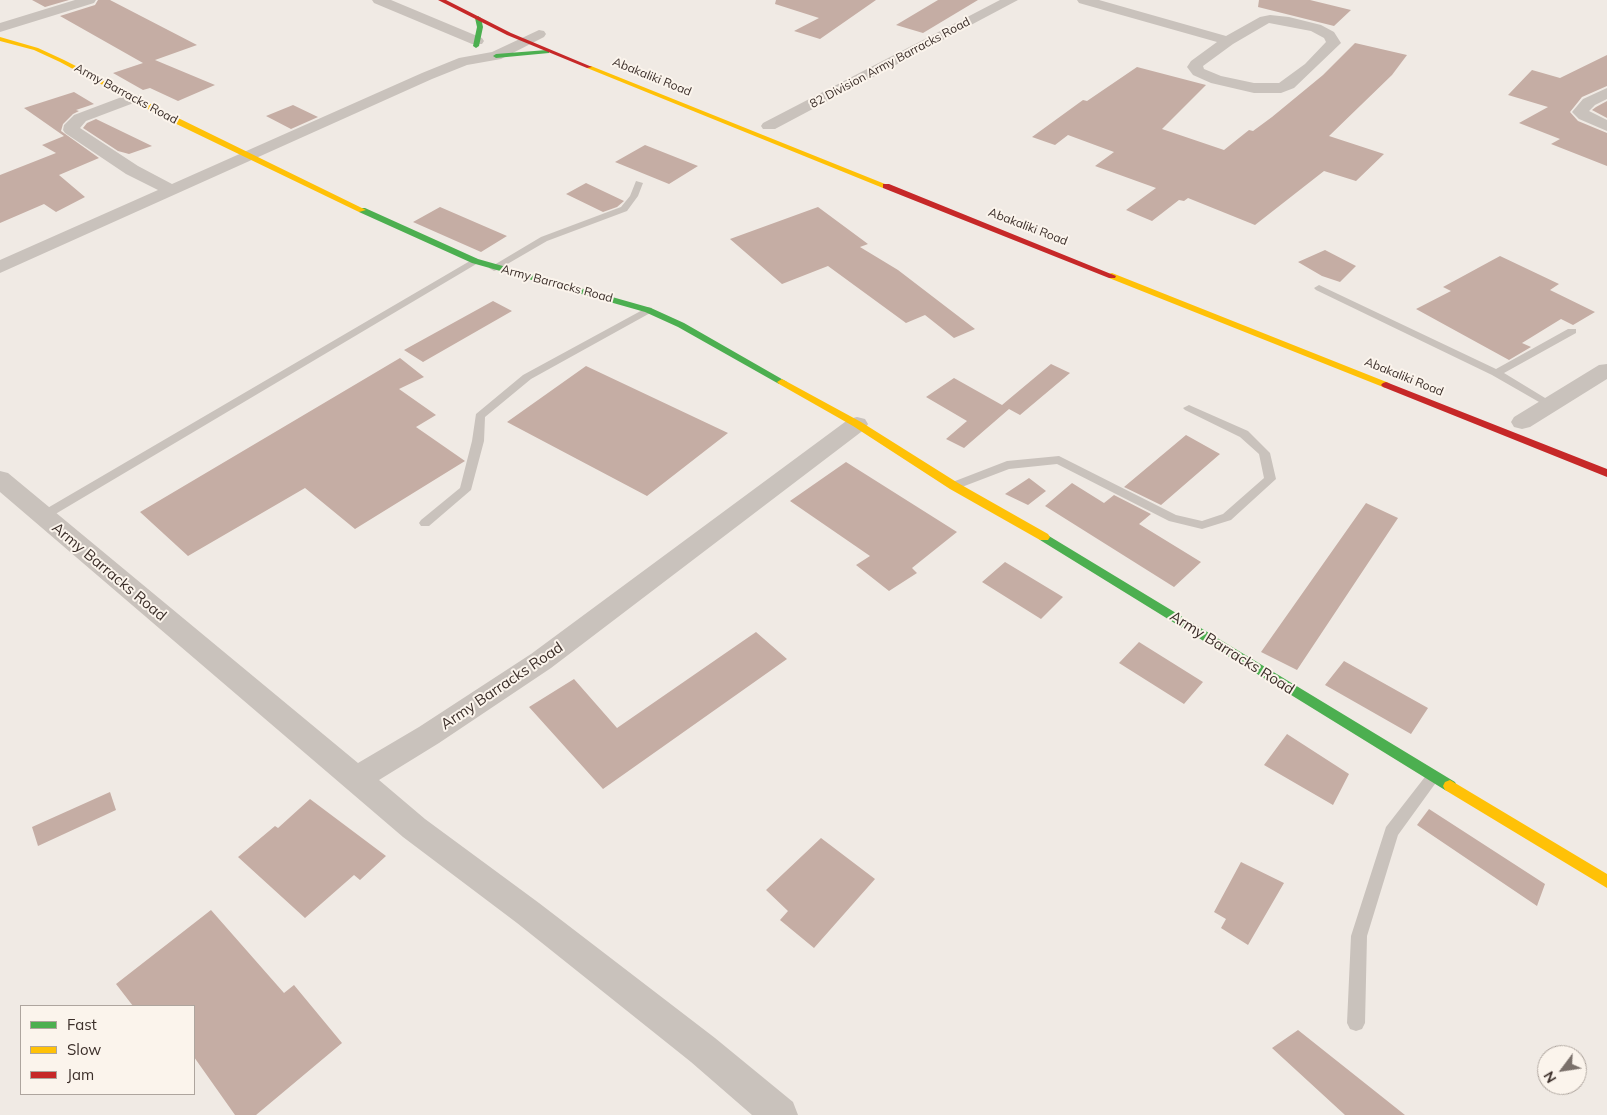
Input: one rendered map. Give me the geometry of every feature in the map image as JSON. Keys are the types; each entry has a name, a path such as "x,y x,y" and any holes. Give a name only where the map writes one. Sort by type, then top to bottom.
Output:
{"main road":[{"path":"441,0 509,34"},
{"name":"Abakaliki Road","path":"466,0 530,34 557,52 899,192 1607,473"},
{"path":"477,43 480,28 478,18"},
{"name":"Abakaliki Road","path":"530,34 794,136"},
{"name":"Army Barracks Road","path":"0,39 36,49 62,61 310,186 494,268 612,298 648,310 681,325 858,424 954,486 1060,547 1607,882"},
{"path":"496,56 557,52"}],"street":[{"path":"0,28 89,0"},
{"path":"379,0 477,43"},
{"name":"82 Division Army Barracks Road","path":"769,126 1011,0"},
{"path":"1084,0 1104,2 1228,41 1265,20 1279,19 1316,28 1329,35 1334,43 1289,85 1275,90 1254,88 1216,80 1198,72 1195,67 1196,64 1228,41"},
{"path":"464,61 477,43 509,34 530,34"},
{"path":"0,267 464,61 496,56 530,34"},
{"path":"1607,93 1589,102 1580,112 1607,126"},
{"path":"133,98 80,118 72,124 71,130 132,170 171,190"},
{"path":"1525,423 1550,404 1607,370"},
{"name":"Army Barracks Road","path":"358,778 429,735 541,661 858,424"},
{"name":"Army Barracks Road","path":"0,479 293,726 358,778 414,828 544,924 703,1050 780,1115"}],"lane":[{"path":"494,268 544,239 624,209 634,196 640,183"},
{"path":"44,516 475,260"},
{"path":"1318,288 1496,373 1550,404"},
{"path":"425,523 465,490 478,441 480,416 528,378 648,310"},
{"path":"1496,373 1572,331"},
{"path":"954,486 1007,465 1059,460 1173,518 1202,525 1227,518 1270,479 1264,453 1244,434 1189,408"},
{"path":"1356,1023 1359,936 1391,832 1433,777"}],"building":[{"path":"32,0 69,0 45,7"},
{"path":"98,0 110,0 197,45 155,60 215,85 178,101 150,88 143,90 113,73 143,63 60,16 95,5"},
{"path":"776,0 876,0 820,39 794,31 819,18 775,4"},
{"path":"938,0 978,0 923,33 896,25"},
{"path":"1259,0 1310,0 1351,10 1334,26 1258,7"},
{"path":"1355,43 1407,55 1392,75 1329,136 1384,154 1356,181 1324,171 1255,225 1188,198 1184,201 1179,200 1152,221 1126,210 1156,188 1095,166 1114,152 1068,135 1055,145 1032,137 1083,100 1087,101 1137,67 1206,85 1162,129 1224,150 1249,130 1253,131 1272,117 1323,75"},
{"path":"1607,55 1607,86 1582,97 1570,112 1578,121 1607,133 1607,166 1551,144 1560,139 1519,123 1548,107 1508,95 1532,70 1560,78"},
{"path":"74,92 94,104 76,110 79,111 63,124 61,131 99,158 59,175 85,197 56,212 44,204 0,223 0,175 56,153 42,145 64,136 24,108"},
{"path":"1607,101 1607,118 1592,110 1596,107"},
{"path":"293,105 318,117 291,129 266,116"},
{"path":"96,119 152,146 129,154 118,151 83,128 87,123"},
{"path":"645,145 698,166 669,184 615,162"},
{"path":"586,183 624,201 617,207 603,212 566,194"},
{"path":"440,207 507,236 481,252 413,222"},
{"path":"818,207 868,244 860,247 898,270 975,329 954,338 925,315 906,323 828,266 782,284 730,239"},
{"path":"1325,250 1356,266 1340,282 1322,276 1298,262"},
{"path":"1500,256 1559,284 1550,290 1595,312 1573,325 1561,319 1522,343 1531,347 1509,360 1416,309 1451,291 1443,287"},
{"path":"493,301 512,311 423,362 404,350"},
{"path":"400,358 424,377 399,389 436,415 416,427 465,461 355,529 305,488 188,556 140,512"},
{"path":"1051,364 1070,373 1020,415 1009,409 964,448 946,439 967,421 926,397 954,378 1002,405"},
{"path":"586,366 728,433 647,496 507,422"},
{"path":"1186,435 1220,454 1161,505 1124,487"},
{"path":"846,462 957,532 912,568 917,573 889,591 856,565 870,556 790,501"},
{"path":"1029,478 1046,491 1028,505 1005,494"},
{"path":"1072,483 1104,503 1114,495 1151,514 1139,524 1201,562 1174,587 1045,506"},
{"path":"1366,503 1398,518 1297,670 1261,652"},
{"path":"1005,562 1063,597 1041,619 982,582"},
{"path":"756,632 787,659 603,789 529,707 574,679 617,728"},
{"path":"1139,642 1203,682 1184,704 1119,663"},
{"path":"1344,661 1428,708 1411,734 1325,685"},
{"path":"1287,734 1349,774 1333,805 1264,765"},
{"path":"110,792 116,810 38,846 32,827"},
{"path":"310,799 386,856 360,880 354,875 305,918 238,857 275,826 278,828"},
{"path":"1429,809 1545,884 1537,906 1417,825"},
{"path":"821,838 875,879 814,948 780,920 788,911 766,890"},
{"path":"1241,862 1284,883 1248,945 1221,928 1226,919 1214,912"},
{"path":"211,910 284,993 294,985 342,1043 256,1115 235,1115 195,1058 195,1005 132,1005 116,984"},
{"path":"1298,1030 1405,1115 1345,1115 1272,1048"}],"traffic: fast":[{"path":"476,46 480,27 478,18"},
{"path":"496,56 547,52"},
{"path":"362,210 475,261 648,310 681,325 782,382"},
{"path":"1044,537 1450,786"}],"traffic: slow":[{"path":"0,39 36,49 62,61 167,116 362,210"},
{"path":"589,67 886,186"},
{"path":"1112,276 1386,385"},
{"path":"782,382 857,424 954,486 1044,537"},
{"path":"1450,786 1607,882"}],"traffic: jam":[{"path":"441,0 509,34 589,67"},
{"path":"886,186 1112,276"},
{"path":"1386,385 1607,473"}]}
